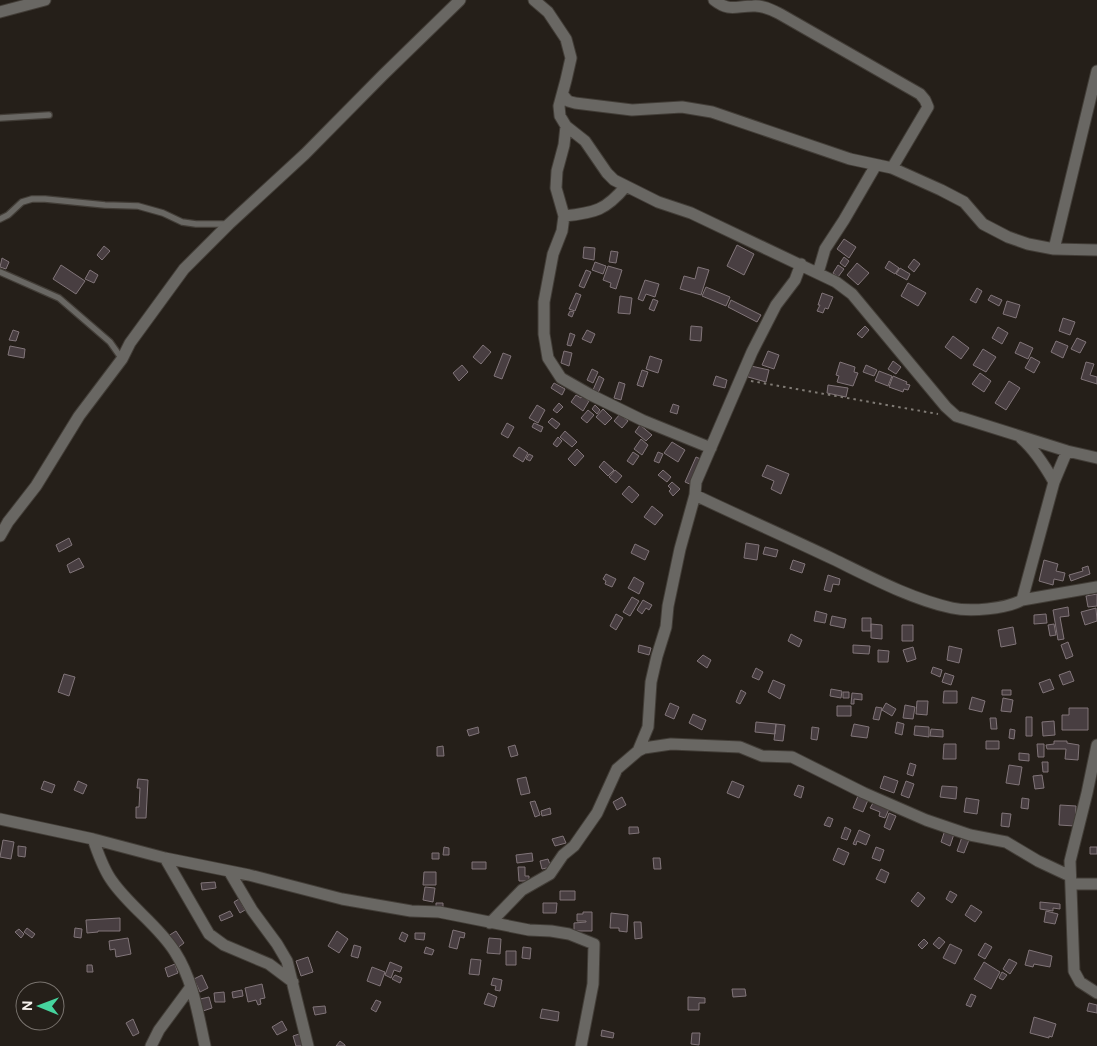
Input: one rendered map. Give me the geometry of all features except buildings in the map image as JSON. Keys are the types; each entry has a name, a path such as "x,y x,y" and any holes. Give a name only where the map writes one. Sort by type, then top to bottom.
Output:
{"street":[{"path":"0,12 45,0"},
{"path":"0,536 8,522 36,486 79,416 122,359 130,343 184,270 229,224 306,154 460,0"},
{"path":"534,0 548,12 566,39 570,58 563,96 559,106 560,116 566,126 584,141 614,180 658,202 691,214 801,264 836,282 852,294 946,407 956,416 1067,451 1097,458"},
{"path":"714,0 722,6 737,8 755,3 780,14 920,94 928,107 892,168"},
{"path":"1054,249 1097,71"},
{"path":"563,96 568,101 575,103 632,110 682,107 712,112 850,159 892,168 964,202 983,224 1008,237 1028,244 1054,249 1097,250"},
{"path":"566,126 564,145 557,171 556,188 564,216 544,302 544,334 548,358 561,378 589,394 642,420 710,448"},
{"path":"818,273 825,249 876,165"},
{"path":"564,216 600,210 616,198 626,186"},
{"path":"638,751 648,727 651,682 666,628 668,606 680,548 695,495 696,482 764,328 776,305 794,280 801,264"},
{"path":"1019,436 1028,444 1046,467 1054,482"},
{"path":"1022,600 1054,482 1067,451"},
{"path":"695,495 894,588 950,608 964,610 1000,607 1022,600 1097,587"},
{"path":"490,923 522,890 550,874 563,855 574,846 598,813 617,769 644,748 687,744 740,747 770,757 792,757 864,793 926,820 970,835 1006,842 1070,880 1097,884"},
{"path":"1097,745 1070,862 1074,970 1080,982 1097,993"},
{"path":"0,819 93,839 165,858 229,870 376,906 411,911 439,912 490,923 570,934 594,944 593,984 581,1046"},
{"path":"93,839 110,879 120,892 148,919 175,952 196,998 205,1046"},
{"path":"165,858 209,934 224,944 270,964 293,982"},
{"path":"229,870 252,910 287,961 308,1046"},
{"path":"151,1046 159,1030 190,988"}],"lane":[{"path":"0,118 49,115"},
{"path":"0,219 8,215 22,202 32,199 45,199 138,206 163,213 182,222 229,224"},
{"path":"0,272 59,298 110,342 122,359"}],"path":[{"path":"742,379 956,416"}]}
